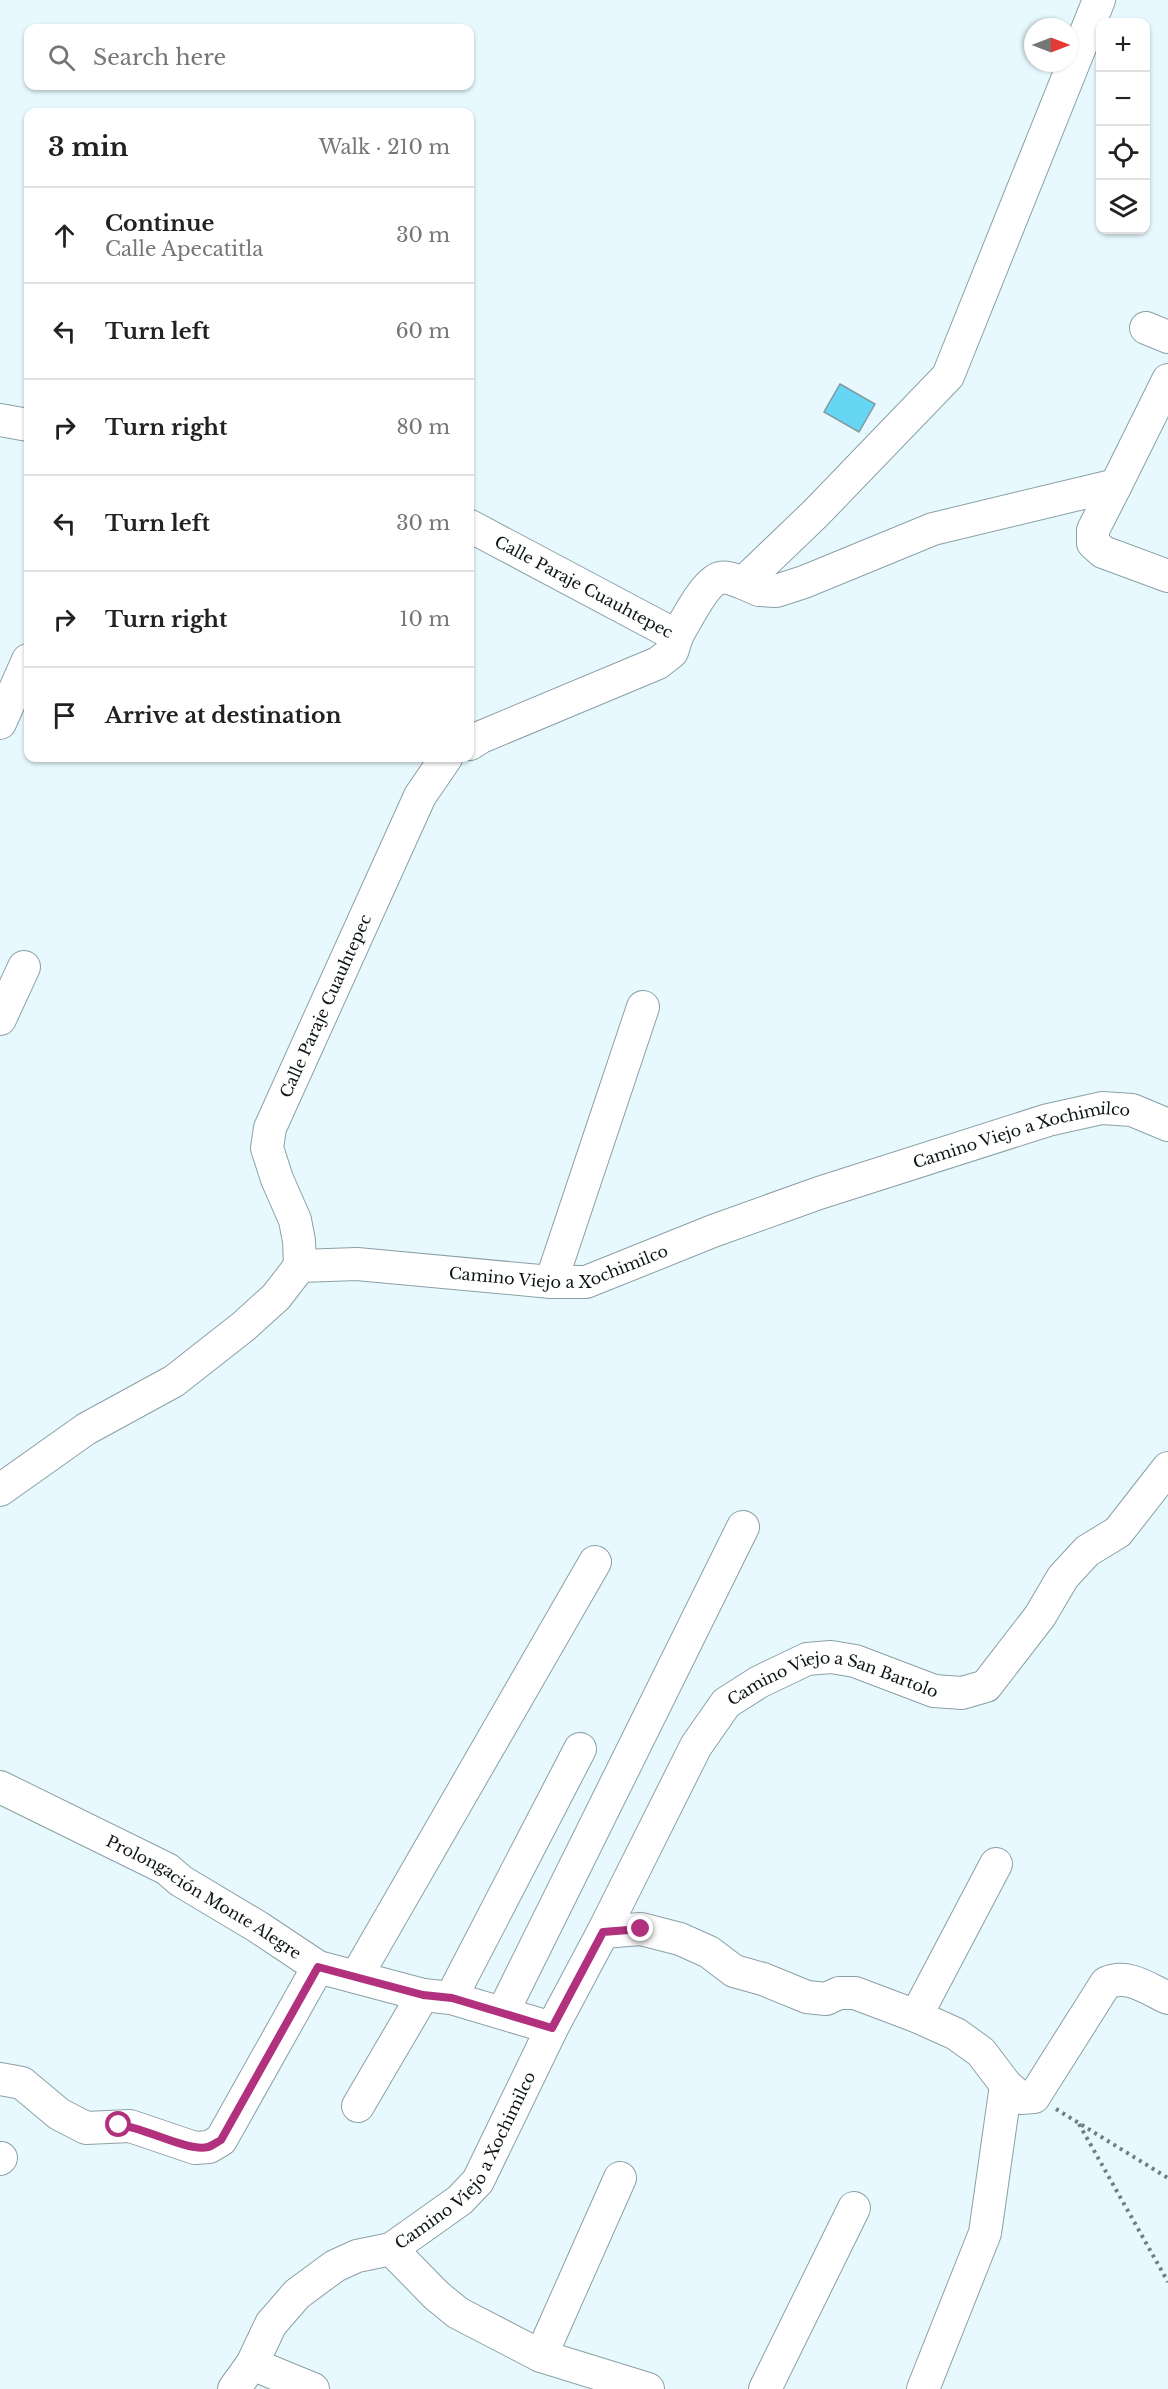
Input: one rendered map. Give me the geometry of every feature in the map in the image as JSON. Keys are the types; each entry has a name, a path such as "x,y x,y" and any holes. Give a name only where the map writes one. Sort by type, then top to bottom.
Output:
{"street":[{"path":"743,583 815,514 948,376 1099,0"},
{"path":"1168,380 1094,530 1094,543 1103,552 1168,576"},
{"path":"0,420 24,424"},
{"path":"677,636 707,588 718,579 727,578 759,590 776,591 804,582 933,529 1116,485"},
{"name":"Calle Paraje Cuauhtepec","path":"474,528 677,636 672,652 658,663 474,741"},
{"path":"0,723 24,669"},
{"name":"Calle Paraje Cuauhtepec","path":"300,1266 295,1220 277,1179 267,1148 270,1128 420,796 443,762"},
{"path":"0,1018 24,967"},
{"path":"551,1282 643,1006"},
{"name":"Camino Viejo a Xochimilco","path":"300,1266 357,1264 551,1282 586,1282 713,1231 819,1193 1048,1120 1102,1108 1132,1110 1168,1125"},
{"path":"0,1490 86,1429 174,1381 244,1326 276,1297 300,1266"},
{"name":"Camino Viejo a San Bartolo","path":"552,2028 696,1746 726,1703 759,1682 807,1659 831,1657 855,1661 934,1691 962,1693 986,1686 1040,1617 1063,1577 1087,1551 1118,1532 1168,1468"},
{"path":"503,2012 743,1527"},
{"path":"356,1977 595,1562"},
{"path":"358,2106 437,1996 580,1749"},
{"name":"Prolongación Monte Alegre","path":"3,1797 166,1869 181,1881 258,1927 318,1967 503,2012 552,2028"},
{"path":"916,2016 996,1864"},
{"path":"603,1932 641,1929 680,1939 710,1952 734,1971 763,1979 807,1997 826,1999 839,1993 855,1993 916,2016 956,2034 981,2052 1020,2091"},
{"path":"0,2079 22,2083 59,2114 86,2128 130,2126 195,2148 209,2147 221,2140 318,1967"},
{"path":"923,2389 985,2233 1020,2091 1106,1983 1115,1979 1127,1979 1168,1998"},
{"name":"Camino Viejo a Xochimilco","path":"243,2377 271,2324 297,2294 335,2266 357,2256 391,2249 460,2200 478,2181 552,2028"},
{"path":"541,2356 620,2178"},
{"path":"765,2389 854,2208"},
{"path":"391,2249 436,2295 458,2313 541,2356 648,2389"},
{"path":"243,2377 313,2389"}],"path":[{"path":"1020,2091 1168,2178"},
{"path":"1079,2124 1168,2282"}],"building":[{"path":"840,384 875,404 859,432 824,412"}],"route":[{"path":"119,2125 130,2126 195,2148 209,2147 221,2140 318,1967 423,1995 452,1998 552,2028 603,1932 641,1929"}]}
